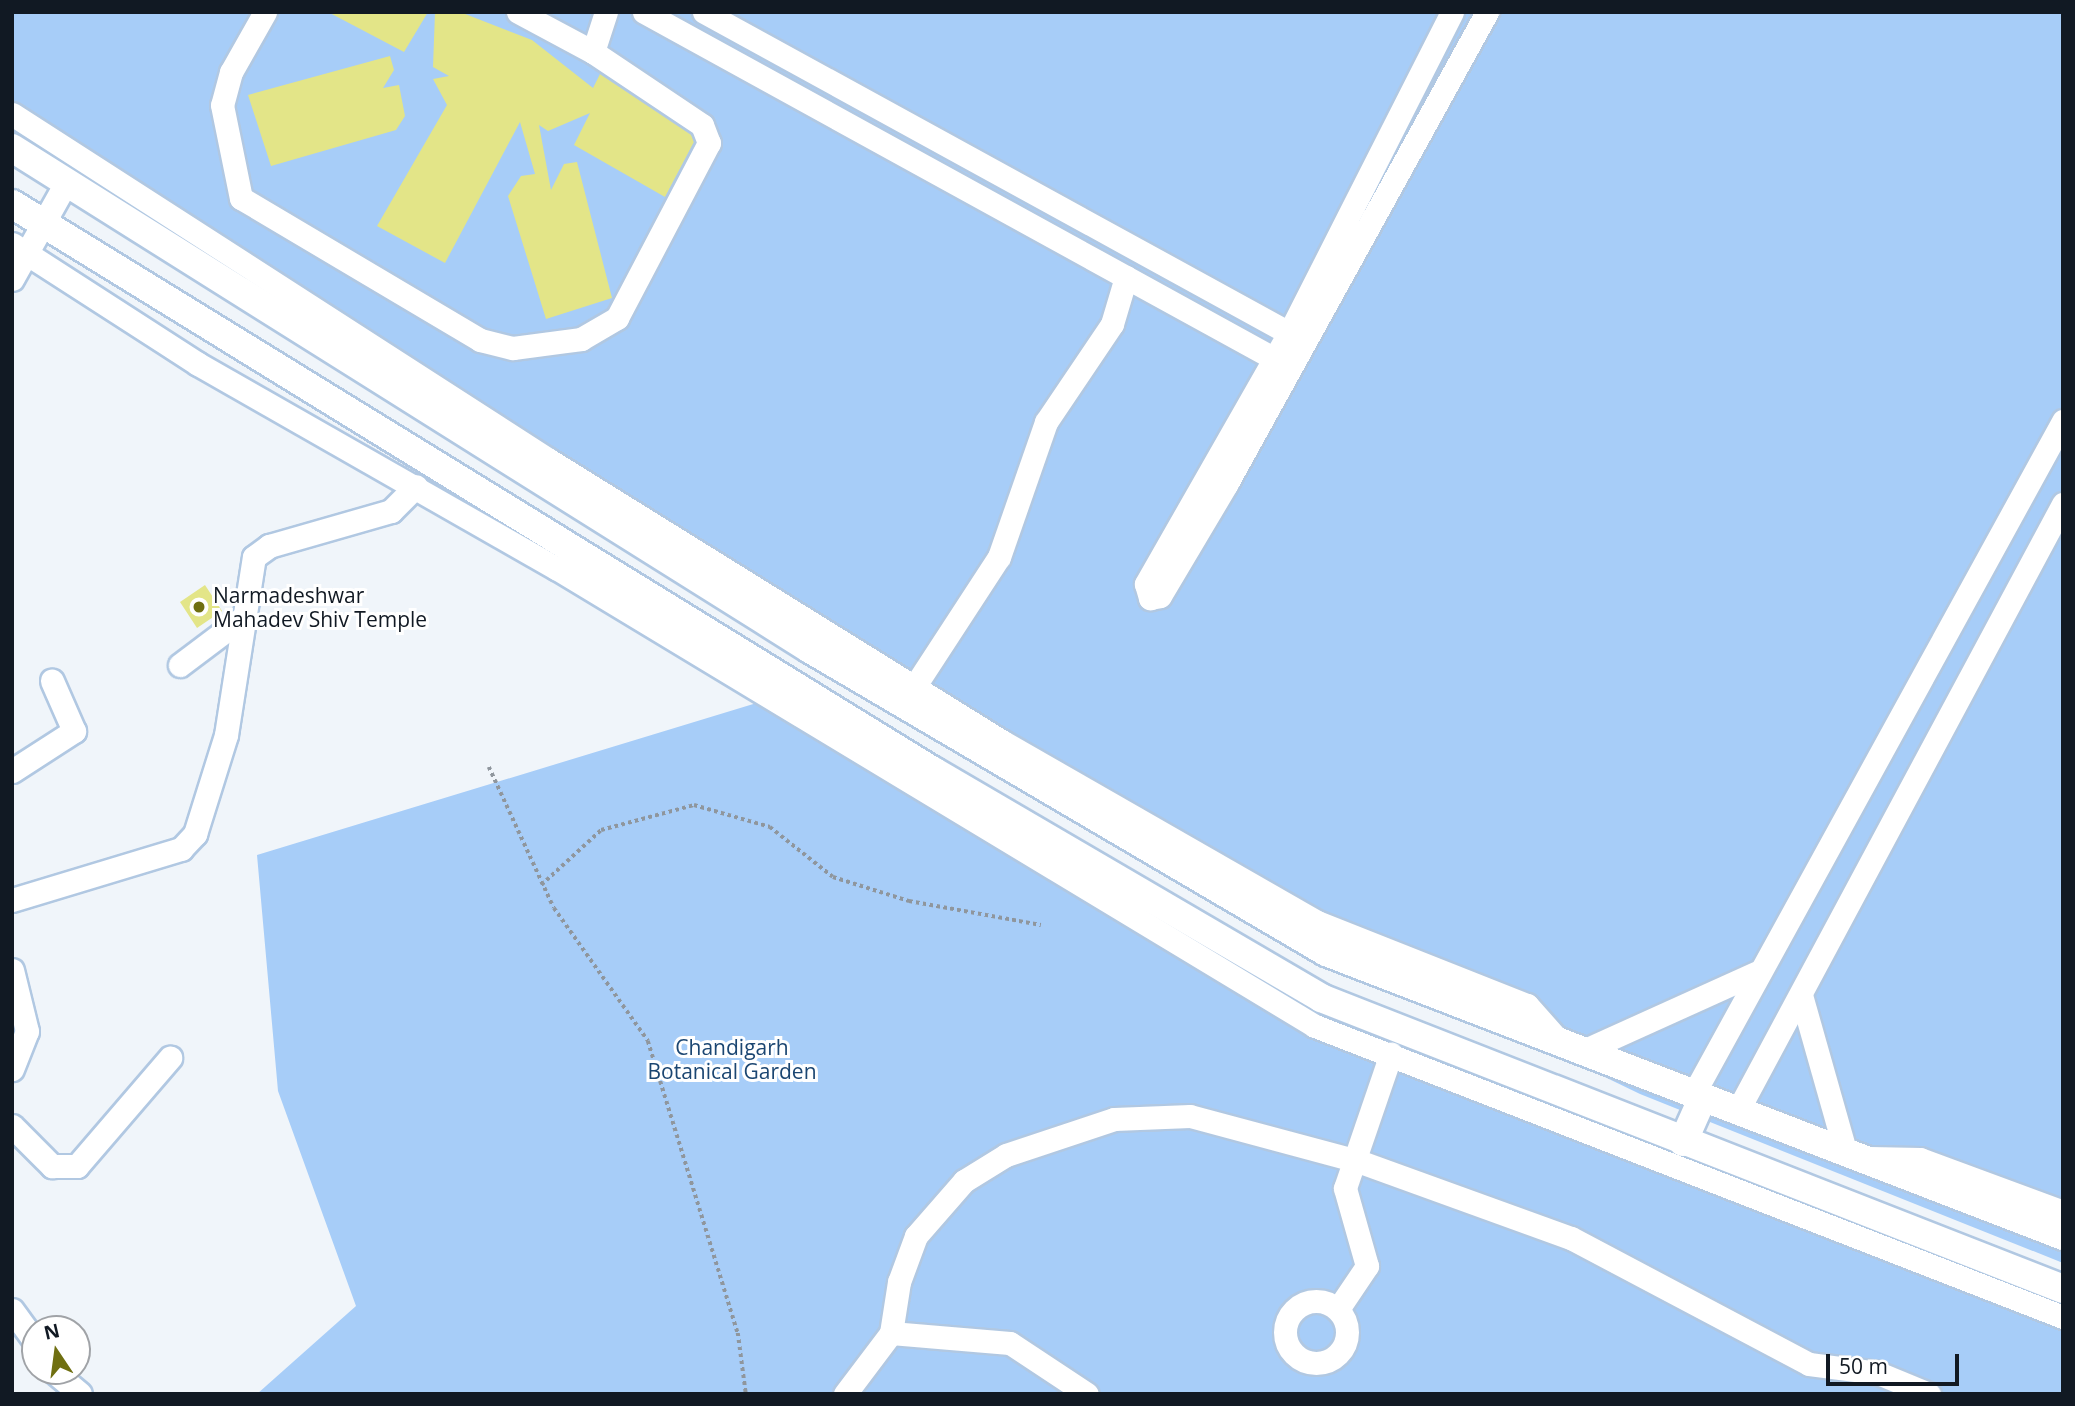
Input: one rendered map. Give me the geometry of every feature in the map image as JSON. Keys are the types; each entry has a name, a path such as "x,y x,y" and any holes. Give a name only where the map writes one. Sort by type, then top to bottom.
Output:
{"main road":[{"path":"12,148 1325,952 1857,1154 2063,1236"},
{"path":"12,204 933,771 1321,998 2063,1289"},
{"path":"1683,1142 1699,1095"}],"street":[{"path":"265,12 232,72 222,105 241,198 502,348 581,339 609,326 709,143 702,125 593,52 518,12"},
{"path":"593,52 606,12"},
{"path":"645,12 1273,358"},
{"path":"704,12 1289,333"},
{"path":"1468,46 1446,22 1289,333 1146,584 1150,598 1160,596 1227,484 1468,46 1486,12"},
{"path":"12,114 909,695 999,557 1046,422 1112,324 1126,276"},
{"path":"12,279 18,248 67,181"},
{"path":"18,248 198,364 416,486 1315,1026 2063,1317"},
{"path":"1699,1095 1756,973 2063,421"},
{"path":"12,900 158,859 195,834 226,735 241,619 254,557 269,546 391,511 416,486"},
{"path":"1738,1110 2063,505"},
{"path":"180,664 241,619"},
{"path":"12,771 74,731 52,681"},
{"path":"12,970 27,1031 12,1069"},
{"path":"1572,1046 1756,973"},
{"path":"1801,995 1857,1154 1912,1157 2063,1212"},
{"path":"1338,1310 1367,1266 1346,1203 1351,1159 1391,1054"},
{"path":"12,1126 52,1166 78,1166 170,1058"},
{"path":"845,1394 891,1333 899,1282 916,1236 957,1187 1006,1155 1114,1119 1190,1116 1351,1159 1571,1238 1809,1364 1878,1373 1929,1394"},
{"path":"891,1333 1010,1343 1040,1357 1087,1394"}],"path":[{"path":"489,767 541,885 648,1041 734,1319 746,1394"},
{"path":"541,885 601,830 694,805 770,827 833,877 909,901 1041,925"}],"green space":[{"path":"12,12 2063,12 2063,1263 1640,1094 1404,980 12,113"},
{"name":"Chandigarh Botanical Garden","path":"770,699 1468,1083 2063,1320 2063,1394 257,1394 356,1306 278,1091 257,855"}],"building":[{"path":"328,12 428,12 404,52"},
{"path":"435,12 460,12 532,40 593,88 600,74 691,134 694,142 665,197 574,145 590,113 548,131 539,125 551,190 564,164 577,162 612,298 546,319 508,196 521,176 535,174 520,122 445,263 377,226 447,105 433,79 449,76 433,67"},
{"path":"390,56 394,70 383,88 399,85 405,116 396,130 271,166 248,95"},
{"path":"205,585 222,611 197,628 180,602"}],"place":[{"name":"Narmadeshwar Mahadev Shiv Temple","path":"199,607"}]}
